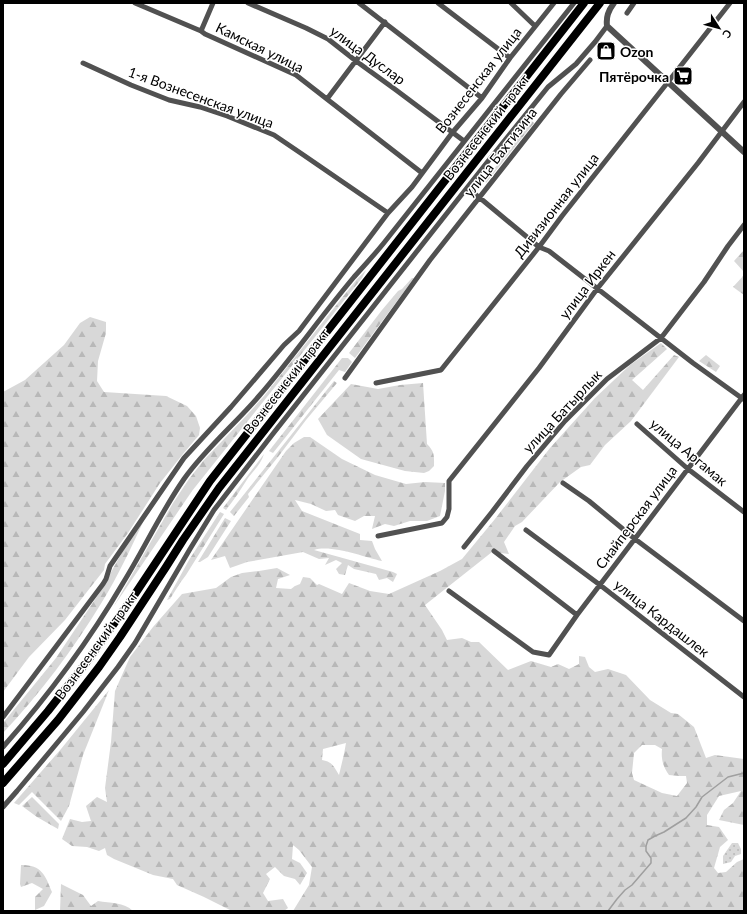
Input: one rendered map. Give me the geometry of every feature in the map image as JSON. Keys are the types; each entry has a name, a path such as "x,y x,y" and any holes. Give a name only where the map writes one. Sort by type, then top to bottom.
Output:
{"main road":[{"name":"Вознесенский тракт","path":"3,764 93,653 135,594 210,481 584,3"},
{"name":"Вознесенский тракт","path":"3,783 58,720 99,667 219,488 600,3"}],"street":[{"name":"Камская улица","path":"135,3 201,31 296,75 422,174"},
{"path":"201,31 213,3"},
{"name":"улица Дуслар","path":"248,3 328,39 464,141"},
{"path":"359,3 482,98"},
{"path":"438,3 510,58"},
{"path":"511,3 535,26"},
{"name":"Вознесенская улица","path":"3,717 103,584 110,566 181,461 231,407 284,345 299,331 388,213 412,187 452,133 482,98 510,58 554,3"},
{"path":"3,747 43,699 91,634 123,583 167,504 185,477 206,452 250,407 354,277 383,244 574,3"},
{"path":"614,3 608,12 606,20 607,26 744,152"},
{"path":"627,13 634,3"},
{"name":"Дивизионная улица","path":"376,383 441,370 730,3"},
{"path":"327,99 384,22"},
{"path":"3,807 78,718 118,667 138,637 214,510 272,435 548,87 576,64 607,26"},
{"name":"улица Бахтизина","path":"345,378 430,260 561,94 590,60"},
{"name":"1-я Вознесенская улица","path":"83,63 131,85 169,100 200,107 227,116 274,135 388,213"},
{"name":"улица Иркен","path":"378,536 442,523 447,517 449,509 449,481 539,368 597,289 698,163 744,102"},
{"path":"467,188 539,247 549,251 661,338 743,398"},
{"name":"улица Батырлык","path":"464,547 527,466 565,421 607,378 661,338 709,275 744,225"},
{"name":"Снайперская улица","path":"449,591 533,652 549,654 577,615 743,398"},
{"name":"улица Аргамак","path":"637,424 688,469 744,512"},
{"path":"563,483 744,621"},
{"name":"улица Кардашлек","path":"526,530 600,585 744,697"},
{"path":"494,551 577,615"}],"green space":[{"path":"532,121 534,123 486,183 485,181"},
{"path":"743,251 744,252 744,272 734,261"},
{"path":"366,270 362,278 192,491 114,606 173,503 189,479 203,461 264,396 357,279"},
{"path":"744,275 744,295 733,287"},
{"path":"412,278 414,278 355,358 349,353 382,310 398,291 402,289"},
{"path":"90,317 106,322 106,333 98,361 97,381 104,392 166,396 187,406 196,416 200,428 199,435 160,483 128,533 105,564 104,570 65,620 29,657 3,692 3,392 25,380 64,345 80,323"},
{"path":"661,343 667,349 632,380 643,390 674,355 679,357 631,421 605,445 590,465 581,467 560,482 522,522 515,526 504,542 509,554 492,552 425,605 447,640 462,638 471,642 479,642 508,670 531,661 551,667 558,664 569,669 579,664 579,656 585,657 589,667 595,672 608,669 626,675 650,700 671,713 678,714 694,727 706,758 715,755 744,759 744,825 719,820 724,810 733,803 741,791 719,796 707,815 707,825 719,827 728,840 720,847 714,868 718,873 726,872 737,862 744,859 744,911 293,911 309,885 312,867 299,850 293,845 292,859 300,863 307,873 300,885 295,879 284,876 275,867 266,874 270,879 263,893 268,901 283,899 288,908 284,911 232,911 177,885 173,879 153,875 114,859 107,855 105,848 99,851 87,847 72,846 62,839 70,819 82,822 91,821 86,806 97,797 107,802 105,788 111,742 115,691 130,657 153,627 182,594 216,588 231,577 242,573 277,568 290,575 278,579 276,588 291,589 300,584 303,577 310,578 317,585 319,584 342,594 349,583 370,591 389,594 440,571 462,559 550,448 595,398 630,365","holes":["346,743 344,754 339,775 331,764 322,760 323,749","642,745 655,745 662,749 663,763 669,775 686,776 687,783 677,796 662,793 634,780 632,773 634,753"]},
{"path":"706,355 720,366 716,372 699,361"},
{"path":"342,358 348,358 352,362 345,372 339,370 273,453 269,451"},
{"path":"334,381 337,383 248,494 249,497 234,516 230,512"},
{"path":"423,383 427,444 434,454 434,466 429,471 424,473 405,471 361,459 327,435 318,419 351,384 378,389"},
{"path":"304,437 310,437 342,459 375,475 406,484 425,482 445,483 440,516 427,521 410,521 394,526 385,524 372,529 375,516 364,516 355,521 338,515 335,510 326,511 311,504 295,500 302,511 360,534 360,540 372,541 382,561 338,550 314,550 393,572 397,574 393,582 387,578 379,580 376,574 354,569 348,565 345,575 339,574 336,569 342,563 336,560 325,565 329,558 319,559 303,552 247,562 230,568 225,556 211,560 286,451 294,443"},
{"path":"264,454 259,464 226,510 223,508"},
{"path":"220,512 224,514 186,575 170,599 167,600 189,560"},
{"path":"225,518 231,521 208,557 198,562"},
{"path":"144,520 102,602 80,636 43,687 3,733 3,723 56,658 100,592 125,547"},
{"path":"109,690 83,755 69,806 61,821 32,792 19,805 14,803 61,749"},
{"path":"32,797 59,824 58,829 22,806"},
{"path":"732,843 738,843 741,849 741,854 735,856 731,862 723,864 723,856"},
{"path":"21,865 34,867 42,872 52,892 44,906 35,910 35,897 43,889 32,883 21,887"},
{"path":"61,884 83,895 91,906 98,901 121,904 133,911 60,911"}],"waterway":[{"path":"608,911 625,890 632,885 651,863 651,858 646,851 648,840 686,818 696,807 702,797 728,777 744,773"}],"place":[{"name":"Ozon","path":"606,51"},
{"name":"Пятёрочка","path":"683,76"}]}
